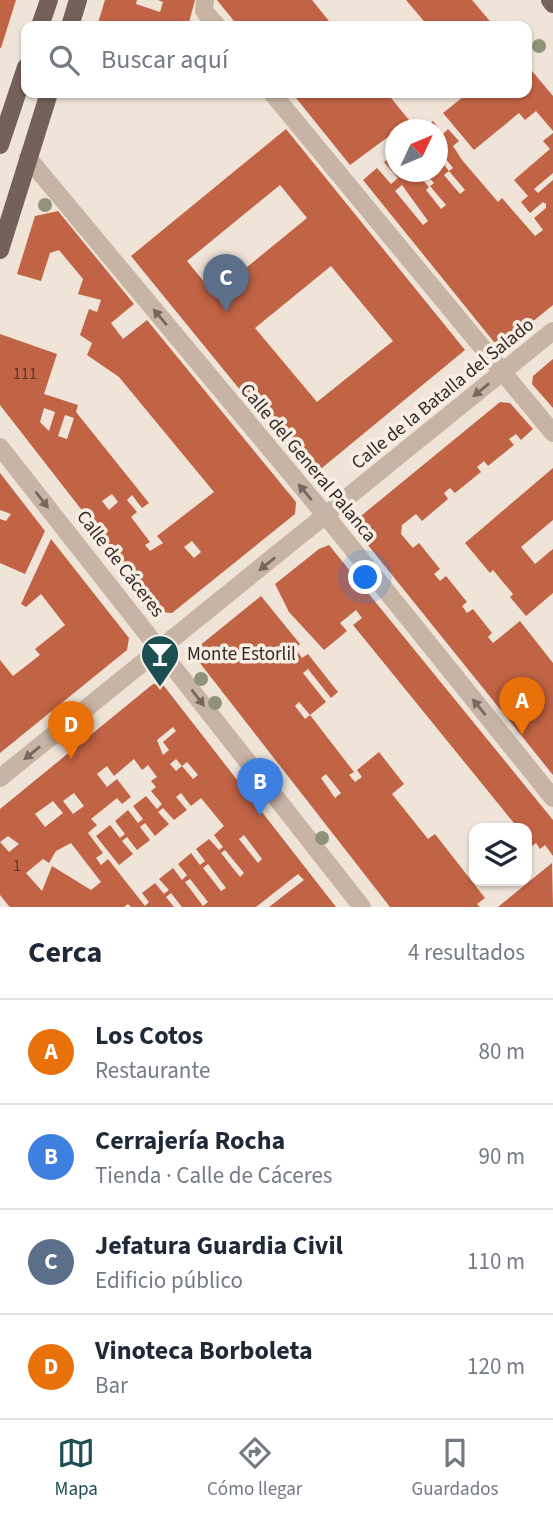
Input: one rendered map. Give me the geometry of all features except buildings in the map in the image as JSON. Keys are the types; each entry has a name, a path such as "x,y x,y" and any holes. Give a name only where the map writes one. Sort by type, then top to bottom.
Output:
{"main road":[{"path":"42,21 48,0"},
{"path":"72,21 78,0"},
{"path":"0,145 4,113 21,77"},
{"path":"0,250 47,98"}],"street":[{"path":"205,0 204,11 213,21"},
{"path":"276,98 553,433"},
{"name":"Calle del General Palanca","path":"28,158 326,516 553,798"},
{"name":"Calle de la Batalla del Salado","path":"0,778 553,331"},
{"name":"Calle de Cáceres","path":"0,447 362,907"}],"place":[{"name":"Jefatura Guardia Civil","path":"226,312"},
{"name":"Monte Estorlil","path":"160,688"},
{"name":"Los Cotos","path":"522,735"},
{"name":"Vinoteca Borboleta","path":"71,759"},
{"name":"Cerrajería Rocha","path":"260,816"}]}
